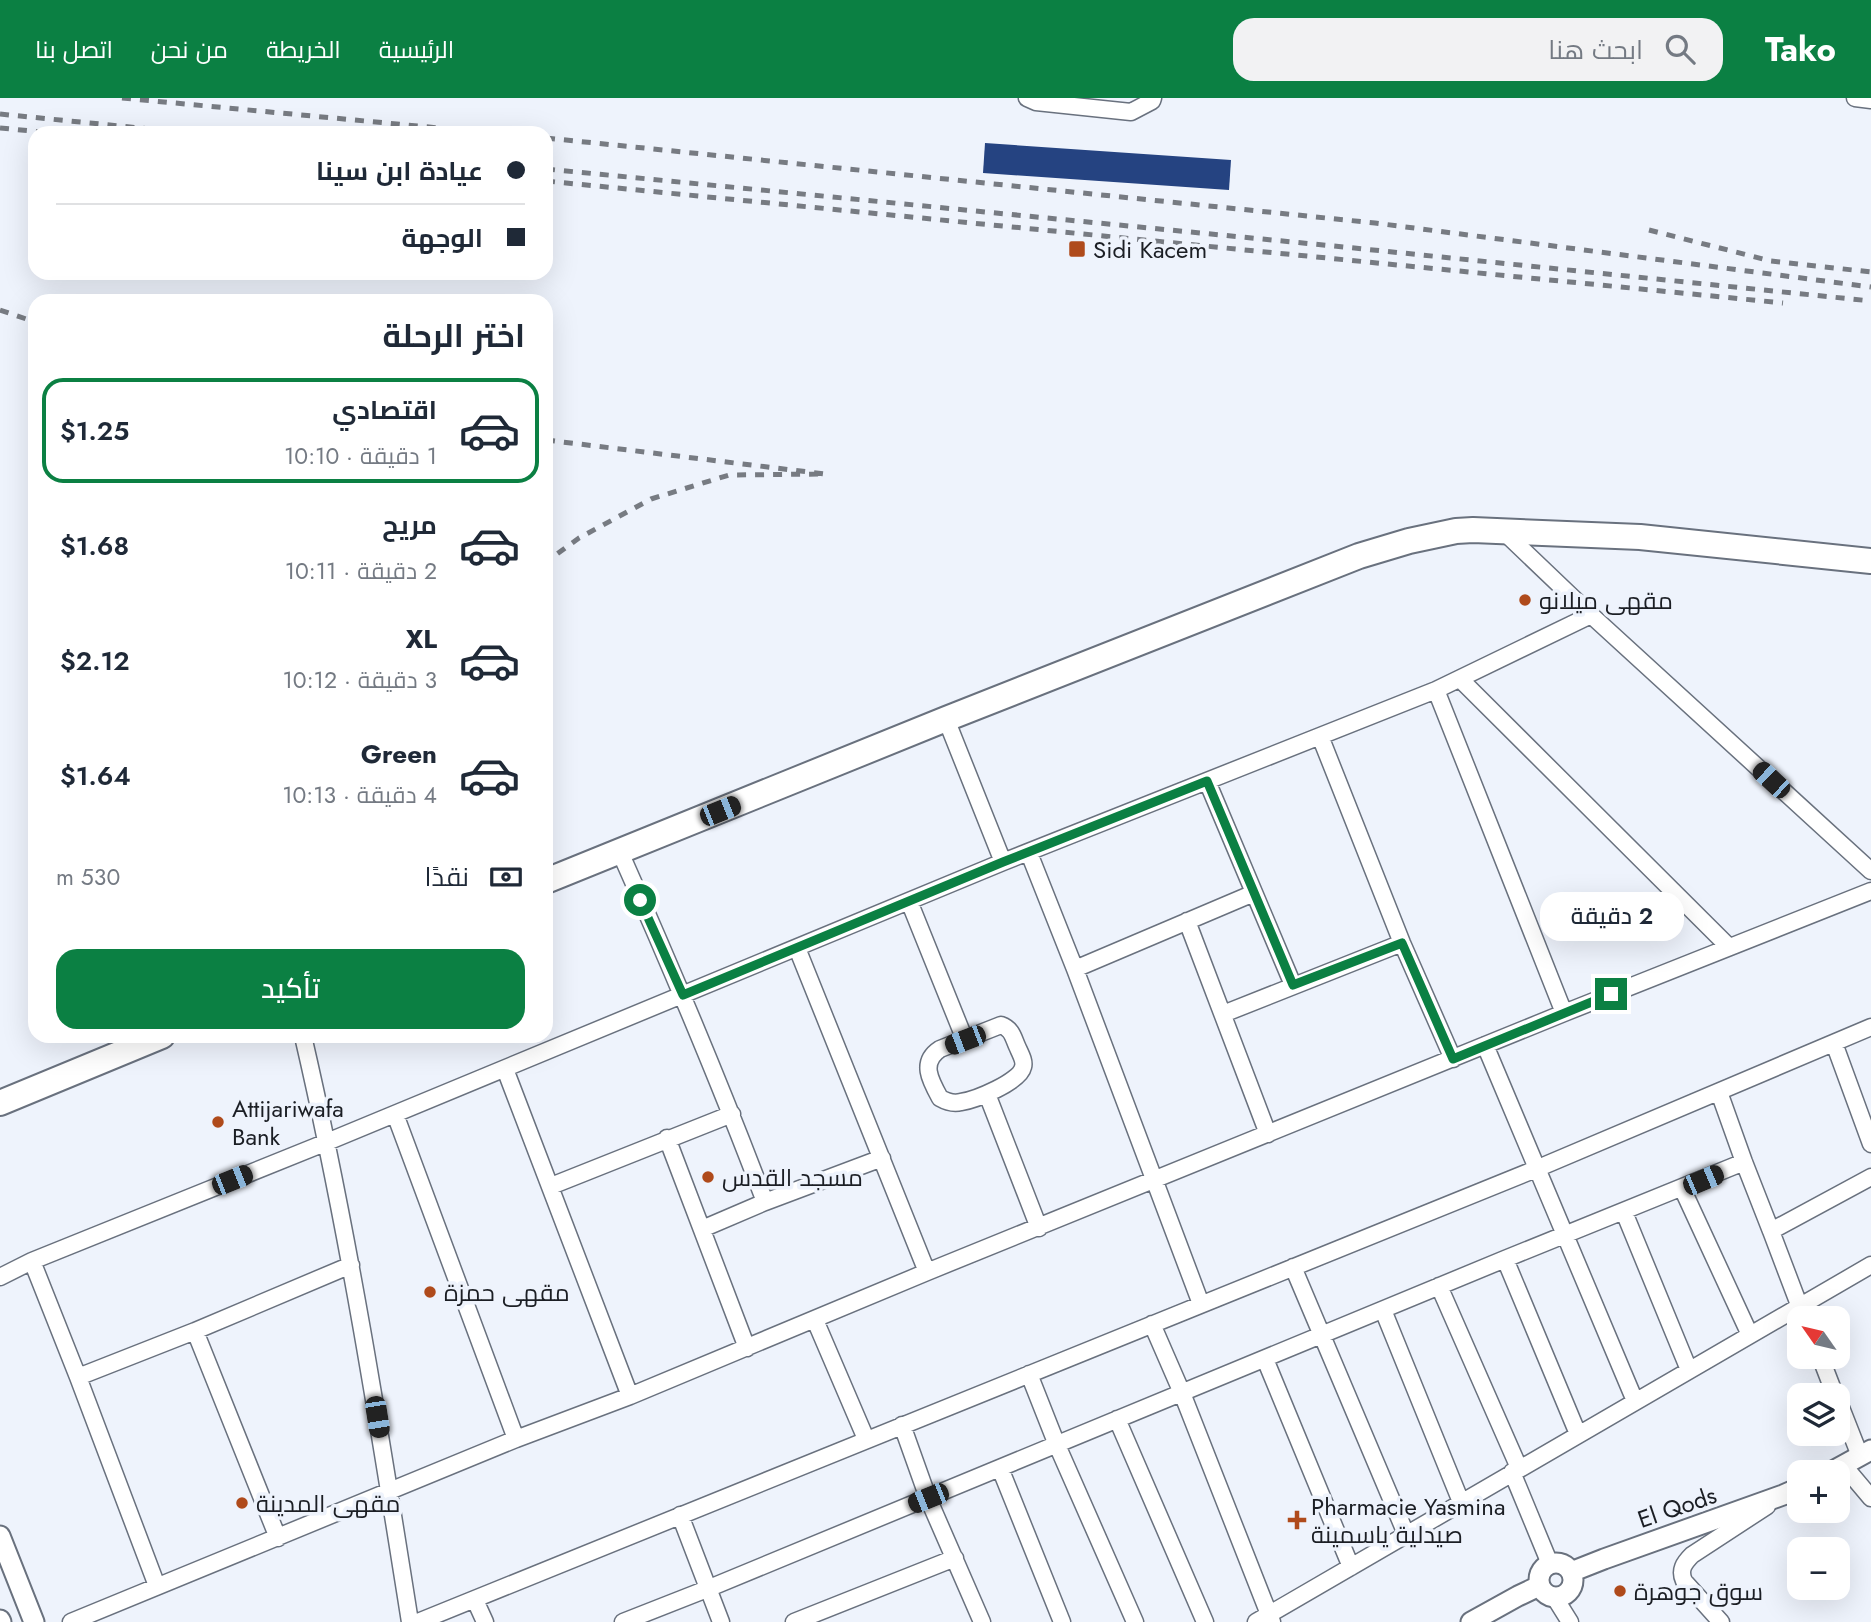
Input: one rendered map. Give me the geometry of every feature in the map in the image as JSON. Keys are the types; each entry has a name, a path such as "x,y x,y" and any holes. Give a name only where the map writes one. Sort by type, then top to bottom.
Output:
{"main road":[{"path":"553,878 946,719 1371,552 1409,541 1456,531 1502,530 1640,537 1871,561"},
{"path":"0,1103 145,1043"}],"street":[{"path":"1027,98 1036,102 1131,112 1153,98"},
{"path":"1855,98 1871,100"},
{"path":"1502,530 1871,871"},
{"path":"0,1277 32,1261 505,1069 1003,862 1436,690 1591,615"},
{"path":"1460,679 1729,947"},
{"path":"1436,690 1564,1013"},
{"path":"946,719 1003,862"},
{"path":"1320,736 1402,943 1453,1059"},
{"path":"1207,781 1293,985"},
{"path":"620,852 683,995 765,1202"},
{"path":"1029,853 1201,1304"},
{"path":"71,1622 1485,1045 1871,891"},
{"path":"1075,969 1254,893"},
{"path":"909,901 965,1040"},
{"path":"1187,921 1268,1134"},
{"path":"1223,1014 1402,943"},
{"path":"797,948 927,1272"},
{"path":"1001,1025 1010,1030 1024,1065 1021,1073 986,1094 962,1102 940,1098 930,1076 928,1063 940,1049 965,1040 1001,1025"},
{"path":"418,1622 1536,1169 1871,1027"},
{"path":"305,1043 351,1265 410,1622"},
{"path":"1834,1043 1871,1144"},
{"path":"1485,1045 1635,1401"},
{"path":"505,1069 630,1396"},
{"path":"1719,1092 1800,1306"},
{"path":"986,1094 1039,1228"},
{"path":"395,1114 516,1439"},
{"path":"551,1186 732,1114"},
{"path":"667,1138 747,1348"},
{"path":"702,1229 882,1158"},
{"path":"623,1622 1744,1163"},
{"path":"1771,1231 1871,1177"},
{"path":"1682,1188 1750,1335"},
{"path":"1624,1212 1689,1370"},
{"path":"1505,1259 1578,1434"},
{"path":"32,1261 157,1586"},
{"path":"78,1377 351,1265"},
{"path":"1811,1306 1871,1265"},
{"path":"1293,1267 1406,1534"},
{"path":"1439,1286 1516,1470 1550,1564"},
{"path":"1384,1310 1461,1502"},
{"path":"1152,1324 1182,1393 1266,1620 1406,1534 1635,1401 1750,1335 1787,1319"},
{"path":"815,1320 866,1439"},
{"path":"195,1331 278,1538"},
{"path":"1265,1359 1351,1567"},
{"path":"1029,1374 1057,1445 1135,1622"},
{"path":"1118,1419 1205,1622"},
{"path":"902,1425 928,1498 980,1621"},
{"path":"1852,1461 1871,1498"},
{"path":"1000,1468 1062,1622"},
{"name":"El Qods","path":"1571,1572 1787,1493"},
{"path":"1721,1622 1685,1581 1682,1576 1683,1566 1692,1555 1787,1495"},
{"path":"680,1515 721,1622"},
{"path":"0,1536 6,1567 34,1622"},
{"path":"794,1622 955,1558"},
{"path":"1471,1622 1518,1595 1547,1592 1566,1594 1573,1584 1571,1572 1562,1564 1550,1564 1540,1573 1538,1579 1547,1592 1570,1622"},
{"path":"475,1600 485,1622"}],"building":[{"path":"985,143 1231,160 1229,190 983,173"}],"railway":[{"path":"122,98 418,126"},
{"path":"0,114 120,126"},
{"path":"0,128 28,131"},
{"path":"553,139 1375,223 1871,287"},
{"path":"553,170 1871,301"},
{"path":"553,182 1783,303"},
{"path":"1649,230 1771,261 1871,272"},
{"path":"0,310 28,320"},
{"path":"553,441 825,474 729,475 651,499 579,538 553,557"}],"place":[{"name":"Sidi Kacem","path":"1077,249"},
{"name":"مقهى ميلانو","path":"1525,600"},
{"name":"Attijariwafa Bank","path":"218,1122"},
{"name":"مسجد القدس","path":"708,1177"},
{"name":"مقهى حمزة","path":"430,1292"},
{"name":"مقهى المدينة","path":"242,1503"},
{"name":"Pharmacie Yasmina صيدلية ياسمينة","path":"1297,1520"},
{"name":"سوق جوهرة","path":"1620,1591"}],"route":[{"path":"640,900 683,995 1003,862 1207,781 1293,985 1402,943 1453,1059 1611,994"}]}
